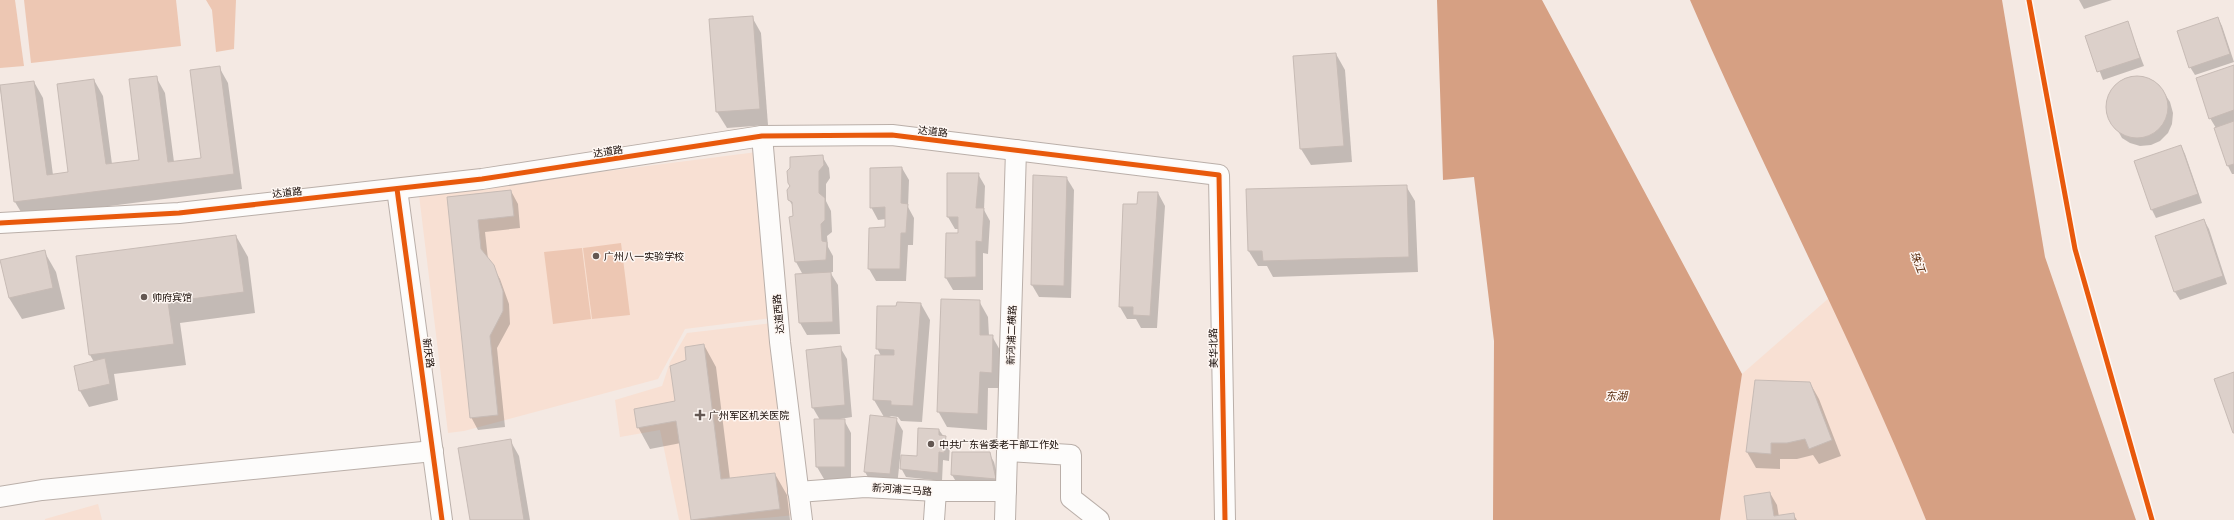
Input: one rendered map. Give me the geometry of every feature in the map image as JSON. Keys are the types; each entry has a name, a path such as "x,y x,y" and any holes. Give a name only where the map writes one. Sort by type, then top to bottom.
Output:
{"street":[{"name":"达道路","path":"0,223 179,213 397,189 482,179 762,136 892,135 1219,175"},
{"name":"达道西路","path":"762,136 780,342 801,520"},
{"name":"新河浦二横路","path":"1005,520 1016,150"},
{"name":"美华北路","path":"1219,175 1225,520"},
{"name":"新庆路","path":"397,189 442,520"},
{"path":"0,498 42,490 433,451"},
{"path":"1008,451 1071,455 1071,498 1099,520"},
{"name":"新河浦三马路","path":"798,492 865,487 936,492 1006,491"},
{"path":"934,520 936,492"}],"shaded area":[{"path":"0,0 15,0 24,66 0,68"},
{"path":"24,0 176,0 181,46 31,63"},
{"path":"206,0 236,0 234,49 216,52 212,10"},
{"name":"广州八一实验学校","path":"757,152 771,318 685,329 658,379 464,431 448,433 419,195"},
{"path":"621,243 630,315 592,319 583,248"},
{"path":"582,248 591,319 553,324 544,252"},
{"path":"1829,298 1904,464 1926,520 1720,520 1742,374"},
{"name":"广州军区机关医院","path":"772,323 795,515 743,520 679,520 660,430 620,437 615,400 662,386 670,362 687,333"},
{"path":"98,504 102,520 45,520 45,519"}],"water":[{"name":"东湖","path":"1437,0 1542,0 1742,374 1720,520 1493,520 1494,341 1474,177 1443,180"},
{"name":"珠江","path":"1690,0 2002,0 2045,257 2136,520 1926,520 1870,389"}],"building":[{"path":"753,16 760,109 716,112 709,19"},
{"path":"2218,17 2230,54 2189,68 2177,31"},
{"path":"2128,21 2140,58 2097,72 2085,36"},
{"path":"1336,53 1344,146 1300,149 1293,56"},
{"path":"2234,65 2234,110 2209,119 2196,78"},
{"path":"220,66 234,174 14,202 0,85 34,81 47,175 68,172 57,84 94,79 106,164 139,160 129,79 157,76 168,162 201,158 190,70"},
{"path":"2131,76 2143,76 2159,85 2166,95 2168,107 2166,119 2159,129 2143,138 2131,138 2120,133 2111,124 2106,113 2106,101 2111,90 2120,81"},
{"path":"2234,121 2234,164 2227,166 2214,128"},
{"path":"2181,145 2198,194 2151,210 2134,161"},
{"path":"823,155 824,165 819,171 819,193 825,198 825,220 821,224 822,241 827,242 826,260 795,262 789,217 793,216 792,202 788,200 787,190 790,186 788,183 787,171 790,168 790,157"},
{"path":"902,167 901,203 908,204 906,233 901,233 900,269 868,269 869,228 885,227 885,207 870,208 870,168"},
{"path":"947,173 979,173 976,208 984,208 982,242 976,241 976,277 945,278 946,233 958,233 958,217 947,217"},
{"path":"1033,175 1067,177 1064,286 1031,285"},
{"path":"1407,185 1409,257 1263,261 1262,251 1248,251 1246,189"},
{"path":"511,190 514,216 478,220 481,249 494,265 503,291 503,311 490,336 498,415 470,418 447,197"},
{"path":"1138,192 1158,192 1150,316 1133,315 1133,307 1119,307 1123,204 1137,204"},
{"path":"2204,219 2223,276 2174,292 2155,236"},
{"name":"帅府宾馆","path":"236,235 244,292 168,302 174,344 89,355 76,256"},
{"path":"45,250 53,288 9,298 0,260"},
{"path":"831,272 833,322 799,323 795,274"},
{"path":"941,299 980,300 980,335 993,335 992,373 980,372 978,414 937,412"},
{"path":"897,302 921,303 913,406 891,405 891,401 873,400 875,355 894,355 894,350 876,349 877,306 896,306"},
{"path":"704,344 721,479 775,473 780,509 691,520 676,421 637,428 634,409 675,401 670,366 686,360 685,347"},
{"path":"841,346 845,405 812,408 806,350"},
{"path":"105,358 110,384 79,391 74,366"},
{"path":"2234,372 2234,433 2233,433 2214,379"},
{"path":"1755,380 1810,382 1832,440 1809,449 1805,439 1787,443 1771,443 1771,454 1746,452"},
{"path":"870,415 897,418 890,474 864,472"},
{"path":"814,419 845,419 845,467 816,467"},
{"name":"中共广东省委老干部工作处","path":"918,428 939,429 939,435 946,436 944,453 939,452 938,473 900,469 901,455 917,456"},
{"path":"511,439 524,520 470,520 458,448"},
{"path":"952,452 990,452 996,479 951,475"},
{"path":"1770,492 1774,516 1794,513 1795,520 1747,520 1744,496"}],"cycle path":[{"path":"2029,0 2075,249 2152,520"},
{"path":"0,223 179,213 482,179 762,136 892,135 1219,175 1225,520"},
{"path":"397,189 442,520"}],"place":[{"name":"广州八一实验学校","path":"596,256"},
{"name":"帅府宾馆","path":"144,297"},
{"name":"广州军区机关医院","path":"700,415"},
{"name":"中共广东省委老干部工作处","path":"931,444"}]}
